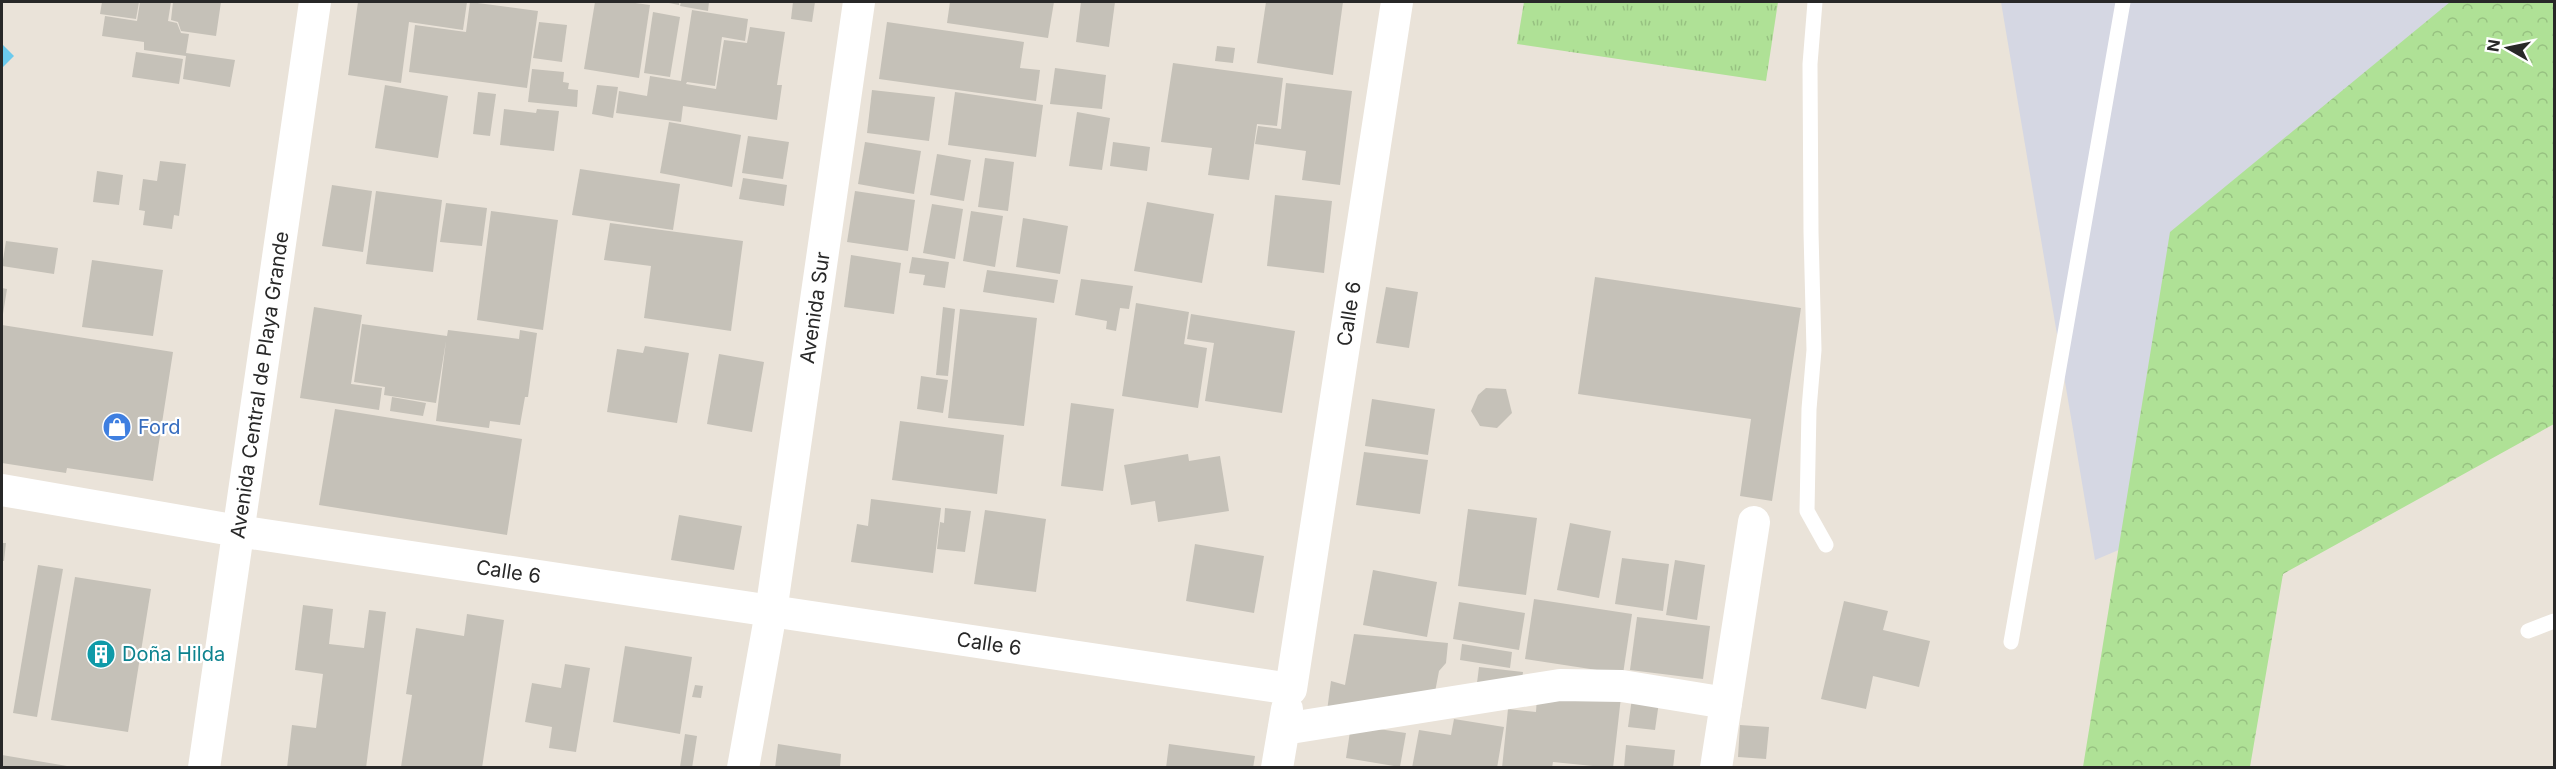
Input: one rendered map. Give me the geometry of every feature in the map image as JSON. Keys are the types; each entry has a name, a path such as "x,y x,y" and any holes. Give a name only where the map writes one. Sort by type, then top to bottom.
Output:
{"street":[{"name":"Avenida Central de Playa Grande","path":"204,768 315,2"},
{"name":"Avenida Sur","path":"743,768 771,612 859,2"},
{"name":"Calle 6","path":"2,490 238,531 1291,689 1397,2"},
{"path":"1716,768 1754,522"},
{"path":"1284,729 1560,685 1622,686 1726,703"},
{"path":"1277,768 1291,689"}],"lane":[{"path":"1815,2 1810,64 1814,350 1809,409 1807,512 1826,545"},
{"path":"2011,642 2123,2"},
{"path":"2528,631 2554,621"}],"shaded area":[{"path":"2001,2 2554,2 2554,366 2095,560"}],"green space":[{"path":"1524,2 1778,2 1766,81 1517,44"},
{"path":"2450,2 2554,2 2554,424 2283,574 2250,767 2083,767 2170,232"}],"water":[{"path":"2,44 14,56 2,68"}],"building":[{"path":"102,2 139,2 136,19 100,14"},
{"path":"140,2 171,2 168,21 177,23 181,33 189,34 186,53 235,60 230,87 183,79 186,56 144,50 144,42 102,36 105,16 137,21"},
{"path":"173,2 221,2 216,36 181,31 178,22 171,20"},
{"path":"358,2 467,2 463,30 409,22 401,83 348,75"},
{"path":"470,2 538,11 527,88 409,72 415,25 466,32"},
{"path":"595,2 650,5 639,78 584,69"},
{"path":"681,2 709,2 708,11 680,6"},
{"path":"793,2 815,2 812,22 791,19"},
{"path":"950,2 1054,2 1048,38 947,23"},
{"path":"1081,2 1115,2 1109,47 1076,42"},
{"path":"1266,2 1343,2 1333,75 1257,63"},
{"path":"692,10 748,19 745,41 722,37 715,86 687,82 686,84 716,89 724,40 747,43 750,27 785,32 777,85 782,85 777,120 683,106 681,122 616,113 619,91 647,96 650,76 681,81"},
{"path":"653,12 680,17 670,77 644,73"},
{"path":"539,22 567,25 562,62 533,58"},
{"path":"887,22 1024,42 1020,68 1040,70 1036,101 879,79"},
{"path":"1217,46 1235,48 1233,63 1215,61"},
{"path":"136,52 183,59 179,84 132,77"},
{"path":"1173,63 1283,78 1277,126 1257,124 1249,180 1208,175 1212,148 1161,142"},
{"path":"1055,68 1106,75 1102,109 1050,104"},
{"path":"532,69 564,72 563,82 569,83 568,89 578,90 577,107 528,102"},
{"path":"1286,83 1352,91 1340,185 1302,180 1306,151 1255,144 1258,126 1281,129"},
{"path":"385,85 448,96 438,158 375,148"},
{"path":"597,85 618,87 613,118 592,114"},
{"path":"872,90 935,97 929,141 867,133"},
{"path":"478,92 496,94 490,136 473,134"},
{"path":"955,92 1043,105 1036,157 948,145"},
{"path":"504,109 536,113 537,109 559,111 554,151 500,145"},
{"path":"1077,112 1110,118 1102,170 1069,166"},
{"path":"669,122 741,135 732,187 660,173"},
{"path":"748,136 789,142 783,179 742,173"},
{"path":"865,142 921,151 914,194 858,184"},
{"path":"1113,142 1150,147 1147,171 1110,166"},
{"path":"937,154 971,160 964,201 930,195"},
{"path":"985,158 1014,162 1008,211 978,207"},
{"path":"160,161 186,164 179,216 174,215 172,229 143,225 145,211 139,210 143,179 157,181"},
{"path":"580,169 680,184 673,230 572,215"},
{"path":"97,171 123,175 119,205 93,202"},
{"path":"743,178 787,185 784,206 739,199"},
{"path":"332,185 372,191 363,252 322,246"},
{"path":"376,191 442,200 433,272 366,264"},
{"path":"855,191 915,200 908,251 847,242"},
{"path":"1275,195 1332,201 1324,273 1267,266"},
{"path":"1147,202 1214,214 1202,283 1134,271"},
{"path":"446,203 487,208 482,246 440,242"},
{"path":"932,204 963,209 955,259 923,253"},
{"path":"491,211 558,220 543,330 477,320"},
{"path":"971,211 1003,216 995,267 963,261"},
{"path":"1023,218 1068,226 1060,274 1016,267"},
{"path":"610,223 743,241 731,331 644,318 651,266 604,260"},
{"path":"6,241 58,248 54,274 2,266"},
{"path":"851,255 901,263 894,314 844,307"},
{"path":"912,257 949,262 945,288 923,285 925,275 909,273"},
{"path":"92,260 163,270 153,336 82,327"},
{"path":"987,270 1058,280 1054,303 983,292"},
{"path":"1595,277 1801,308 1772,501 1740,496 1751,419 1578,394"},
{"path":"1081,279 1133,286 1129,309 1120,308 1116,331 1106,329 1107,321 1075,315"},
{"path":"1386,287 1418,292 1409,348 1376,343"},
{"path":"2,288 7,289 3,314 2,314"},
{"path":"1136,303 1189,312 1184,344 1207,348 1198,408 1122,396"},
{"path":"314,307 362,315 351,384 382,388 379,410 300,398"},
{"path":"943,307 955,309 948,376 936,375"},
{"path":"960,309 1037,318 1024,426 948,418"},
{"path":"1191,314 1295,331 1282,413 1205,401 1214,343 1187,339"},
{"path":"362,324 447,336 448,330 519,339 520,330 537,333 528,397 525,397 520,425 490,421 489,428 436,421 446,341 436,403 384,395 385,387 354,382"},
{"path":"2,325 173,352 153,481 67,468 66,473 2,463"},
{"path":"645,346 689,353 677,423 607,412 617,349 643,353"},
{"path":"719,354 764,362 752,432 707,424"},
{"path":"921,376 948,380 943,413 917,409"},
{"path":"1486,388 1506,389 1512,413 1497,428 1480,426 1471,411 1478,395"},
{"path":"392,397 426,403 423,416 390,411"},
{"path":"1372,399 1435,409 1428,455 1365,446"},
{"path":"1071,403 1114,409 1103,491 1061,486"},
{"path":"335,409 522,439 507,535 319,505"},
{"path":"900,421 1004,435 997,494 892,480"},
{"path":"1364,452 1428,460 1420,514 1356,505"},
{"path":"1188,454 1189,461 1220,456 1229,511 1158,522 1155,501 1131,505 1124,465"},
{"path":"871,499 941,508 933,573 851,562 857,524 868,526"},
{"path":"945,508 971,511 965,552 937,549 940,522 944,523"},
{"path":"1468,509 1537,518 1526,595 1458,586"},
{"path":"985,510 1046,519 1036,592 974,584"},
{"path":"679,515 742,526 734,570 671,560"},
{"path":"1570,523 1611,531 1599,598 1557,590"},
{"path":"2,543 6,543 4,561 2,561"},
{"path":"1195,544 1264,556 1254,613 1186,601"},
{"path":"1622,558 1669,564 1663,611 1615,604"},
{"path":"1675,560 1705,565 1697,620 1666,615"},
{"path":"38,565 63,569 37,717 13,713"},
{"path":"1373,570 1437,582 1427,637 1363,625"},
{"name":"Doña Hilda","path":"75,577 151,589 128,732 51,720"},
{"path":"1534,599 1632,614 1623,674 1525,659"},
{"path":"1844,601 1888,611 1883,630 1930,641 1919,687 1873,676 1866,709 1821,699"},
{"path":"1459,602 1525,613 1519,650 1453,639"},
{"path":"303,605 333,609 329,644 364,648 369,610 386,612 366,768 287,768 292,725 316,728 323,674 295,670"},
{"path":"467,614 504,620 482,768 401,767 412,695 406,694 416,628 464,636"},
{"path":"1637,617 1710,626 1703,679 1630,670"},
{"path":"1354,634 1448,643 1446,663 1439,671 1435,692 1327,711 1331,681 1345,685"},
{"path":"1462,644 1512,652 1510,668 1460,660"},
{"path":"625,646 692,657 680,734 613,722"},
{"path":"565,664 590,668 576,752 549,748 552,727 525,722 532,683 561,688"},
{"path":"1479,667 1523,672 1521,689 1477,683"},
{"path":"695,685 703,686 701,698 692,697"},
{"path":"1537,697 1621,697 1613,768 1553,762 1552,768 1502,768 1508,709 1536,712"},
{"path":"1632,698 1659,702 1655,730 1628,727"},
{"path":"1454,719 1504,727 1497,768 1412,768 1419,730 1451,735"},
{"path":"1351,725 1406,733 1400,767 1346,758"},
{"path":"1740,725 1769,727 1766,759 1738,757"},
{"path":"685,734 697,736 692,768 680,767"},
{"path":"778,744 841,754 840,768 775,768"},
{"path":"1169,744 1255,756 1253,768 1166,768"},
{"path":"1626,745 1675,750 1673,768 1624,768"},
{"path":"2,755 67,766 67,768 2,768"}],"place":[{"name":"Ford","path":"117,427"},
{"name":"Doña Hilda","path":"101,654"}]}
